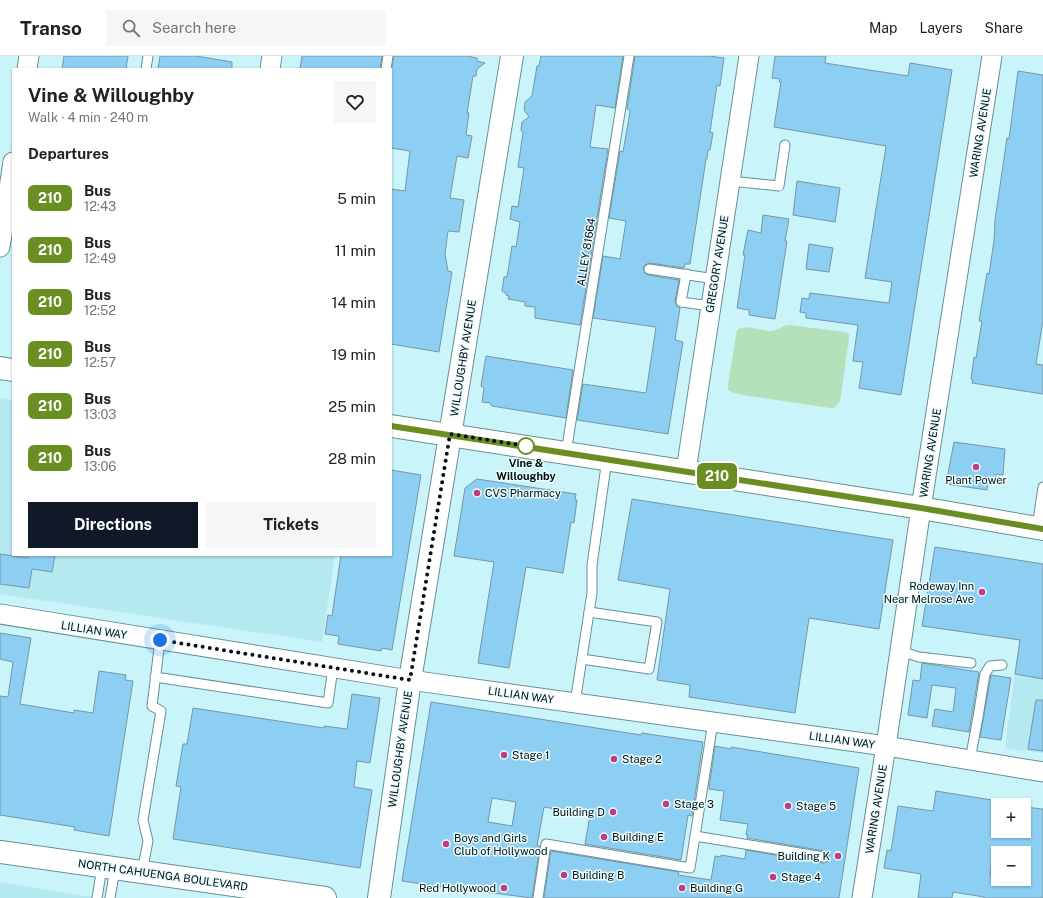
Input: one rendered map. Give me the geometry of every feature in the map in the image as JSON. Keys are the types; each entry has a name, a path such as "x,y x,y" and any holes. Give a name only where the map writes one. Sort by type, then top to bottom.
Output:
{"main road":[{"name":"WILLOUGHBY AVENUE","path":"379,898 410,680 512,56"},
{"path":"0,368 12,370"},
{"path":"392,426 921,508 1040,529"},
{"name":"NORTH CAHUENGA BOULEVARD","path":"0,852 325,898"}],"street":[{"path":"28,68 30,56"},
{"path":"270,68 272,56"},
{"name":"GREGORY AVENUE","path":"686,472 748,56"},
{"name":"WARING AVENUE","path":"862,898 992,56"},
{"path":"0,246 12,168"},
{"name":"LILLIAN WAY","path":"0,614 410,680 886,746 1043,772"}],"lane":[{"path":"146,68 148,56"},
{"path":"386,68 388,56"},
{"name":"ALLEY 81664","path":"566,453 629,56"},
{"path":"730,181 779,186 785,145"},
{"path":"649,269 715,278"},
{"path":"686,274 681,302 711,306"},
{"path":"575,703 592,593 592,565 607,459"},
{"path":"1040,529 1043,487"},
{"path":"582,659 649,669 657,622 589,612"},
{"path":"142,872 148,841 143,820 161,712 152,706 160,640"},
{"path":"900,651 919,656 971,663"},
{"path":"970,760 985,674 990,666 1002,665"},
{"path":"155,677 328,703 333,668"},
{"path":"538,898 546,844 690,868 713,722"},
{"path":"695,836 824,857"},
{"path":"97,898 108,868"},
{"path":"108,868 110,898"}],"shaded area":[{"path":"0,398 12,400 12,556 335,556 322,642 0,594"},
{"path":"1021,628 1043,632 1043,753 1005,748"},
{"path":"0,882 98,898 0,898"}],"green space":[{"path":"789,325 845,332 849,334 840,401 834,408 743,395 728,390 737,330 748,327 773,331"}],"building":[{"path":"64,56 128,56 126,68 62,68"},
{"path":"160,56 196,56 232,62 232,68 158,68"},
{"path":"302,56 382,56 380,68 300,68"},
{"path":"394,56 467,56 477,58 477,61 485,63 477,69 476,76 473,76 467,113 469,113 466,135 472,136 468,158 457,156 450,198 464,200 459,232 448,231 445,254 448,271 452,272 439,352 392,344 392,189 405,191 410,151 392,148 392,68"},
{"path":"541,56 623,56 615,108 596,105 590,147 608,149 580,325 535,318 535,307 525,306 525,302 508,299 509,296 502,291 504,277 507,277 512,246 516,247 520,222 510,219 512,206 518,207 524,168 518,167 523,133 521,130 522,122 529,117 524,110 525,102 532,96 537,66 539,66"},
{"path":"635,56 709,56 724,58 720,86 717,85 710,132 713,133 710,150 708,150 706,159 690,264 685,264 684,268 650,263 645,265 643,268 645,273 648,275 679,280 675,301 677,306 680,308 675,340 683,342 668,434 577,420 583,384 646,393 656,327 593,318 603,256 620,259 626,221 609,218 620,151 623,152 630,112 630,110 627,109"},
{"path":"775,56 826,56 825,63 908,76 910,63 952,70 901,395 859,388 863,362 853,361 858,325 806,318 806,313 800,312 802,298 809,299 810,293 889,303 892,282 865,278 886,146 774,127 781,82 779,82 780,79 772,78"},
{"path":"1018,71 1043,75 1043,320 1036,364 1043,365 1043,394 972,383 973,380 971,379 982,321 979,321 987,273 989,274 994,241 995,220 1007,138 1009,139"},
{"path":"797,181 840,188 835,222 793,215"},
{"path":"763,215 789,219 775,319 749,315 749,310 737,308 745,255 743,255 748,230 761,233"},
{"path":"809,244 833,248 829,272 806,269"},
{"path":"486,356 573,370 566,418 492,406 490,403 482,402 484,388 481,386"},
{"name":"Plant Power","path":"954,442 1005,449 1003,475 996,474 995,484 988,483 987,490 946,484"},
{"path":"392,470 421,475 392,650 382,648 381,651 338,644 339,636 325,634 328,615 332,616 341,556 392,556"},
{"path":"477,479 576,494 575,500 577,500 574,523 571,522 563,573 526,567 509,668 478,663 494,562 454,556 465,488"},
{"path":"632,499 893,540 879,629 809,618 795,713 689,697 690,685 657,680 670,589 618,580"},
{"name":"Rodeway Inn Near Melrose Ave","path":"935,547 1043,564 1043,679 1015,674 1020,640 922,626"},
{"path":"0,554 28,558 28,556 55,556 52,572 32,569 29,588 0,584"},
{"path":"0,633 31,638 20,704 74,713 74,710 93,713 99,671 126,675 125,680 133,681 109,836 74,830 75,827 0,815 0,696 8,697 13,662 0,659"},
{"path":"922,663 979,672 969,732 932,726 935,709 953,712 956,688 932,685 927,718 908,715 913,680 920,681"},
{"path":"991,675 1011,678 1001,740 980,737"},
{"path":"352,694 380,698 370,763 357,761 354,787 372,790 360,868 173,839 181,787 176,786 183,744 187,744 193,708 324,728 324,726 347,729"},
{"path":"1036,700 1043,700 1043,751 1028,749"},
{"path":"431,702 641,735 642,733 703,742 692,816 688,815 681,860 585,844 590,815 544,807 537,846 540,846 532,898 402,881","holes":["492,798 516,802 512,826 488,822"]},
{"path":"715,746 731,749 731,747 859,768 839,898 544,898 551,851 679,872 678,875 711,880 715,856 721,857 721,855 745,859 746,850 823,863 828,861 830,855 825,851 747,838 748,835 746,835 748,824 720,820 724,791 709,789"},
{"path":"936,791 991,800 991,838 1031,838 1031,808 1043,809 1043,898 984,898 953,892 952,898 918,898 921,874 884,868 887,850 891,851 898,806 933,811"}],"bus line":[{"name":"210","path":"392,426 921,508 1043,529"}],"place":[{"name":"Vine & Willoughby","path":"526,446"},
{"name":"Plant Power","path":"976,467"},
{"name":"CVS Pharmacy","path":"477,493"},
{"name":"Rodeway Inn Near Melrose Ave","path":"982,592"},
{"name":"Stage 1","path":"504,755"},
{"name":"Stage 2","path":"614,759"},
{"name":"Stage 3","path":"666,804"},
{"name":"Stage 5","path":"788,806"},
{"name":"Building D","path":"613,812"},
{"name":"Building E","path":"604,837"},
{"name":"Boys and Girls Club of Hollywood","path":"446,844"},
{"name":"Building K","path":"838,856"},
{"name":"Building B","path":"564,875"},
{"name":"Stage 4","path":"773,877"},
{"name":"Red Hollywood","path":"504,888"},
{"name":"Building G","path":"682,888"}],"route":[{"path":"160,640 410,680 450,434 526,446"}]}
